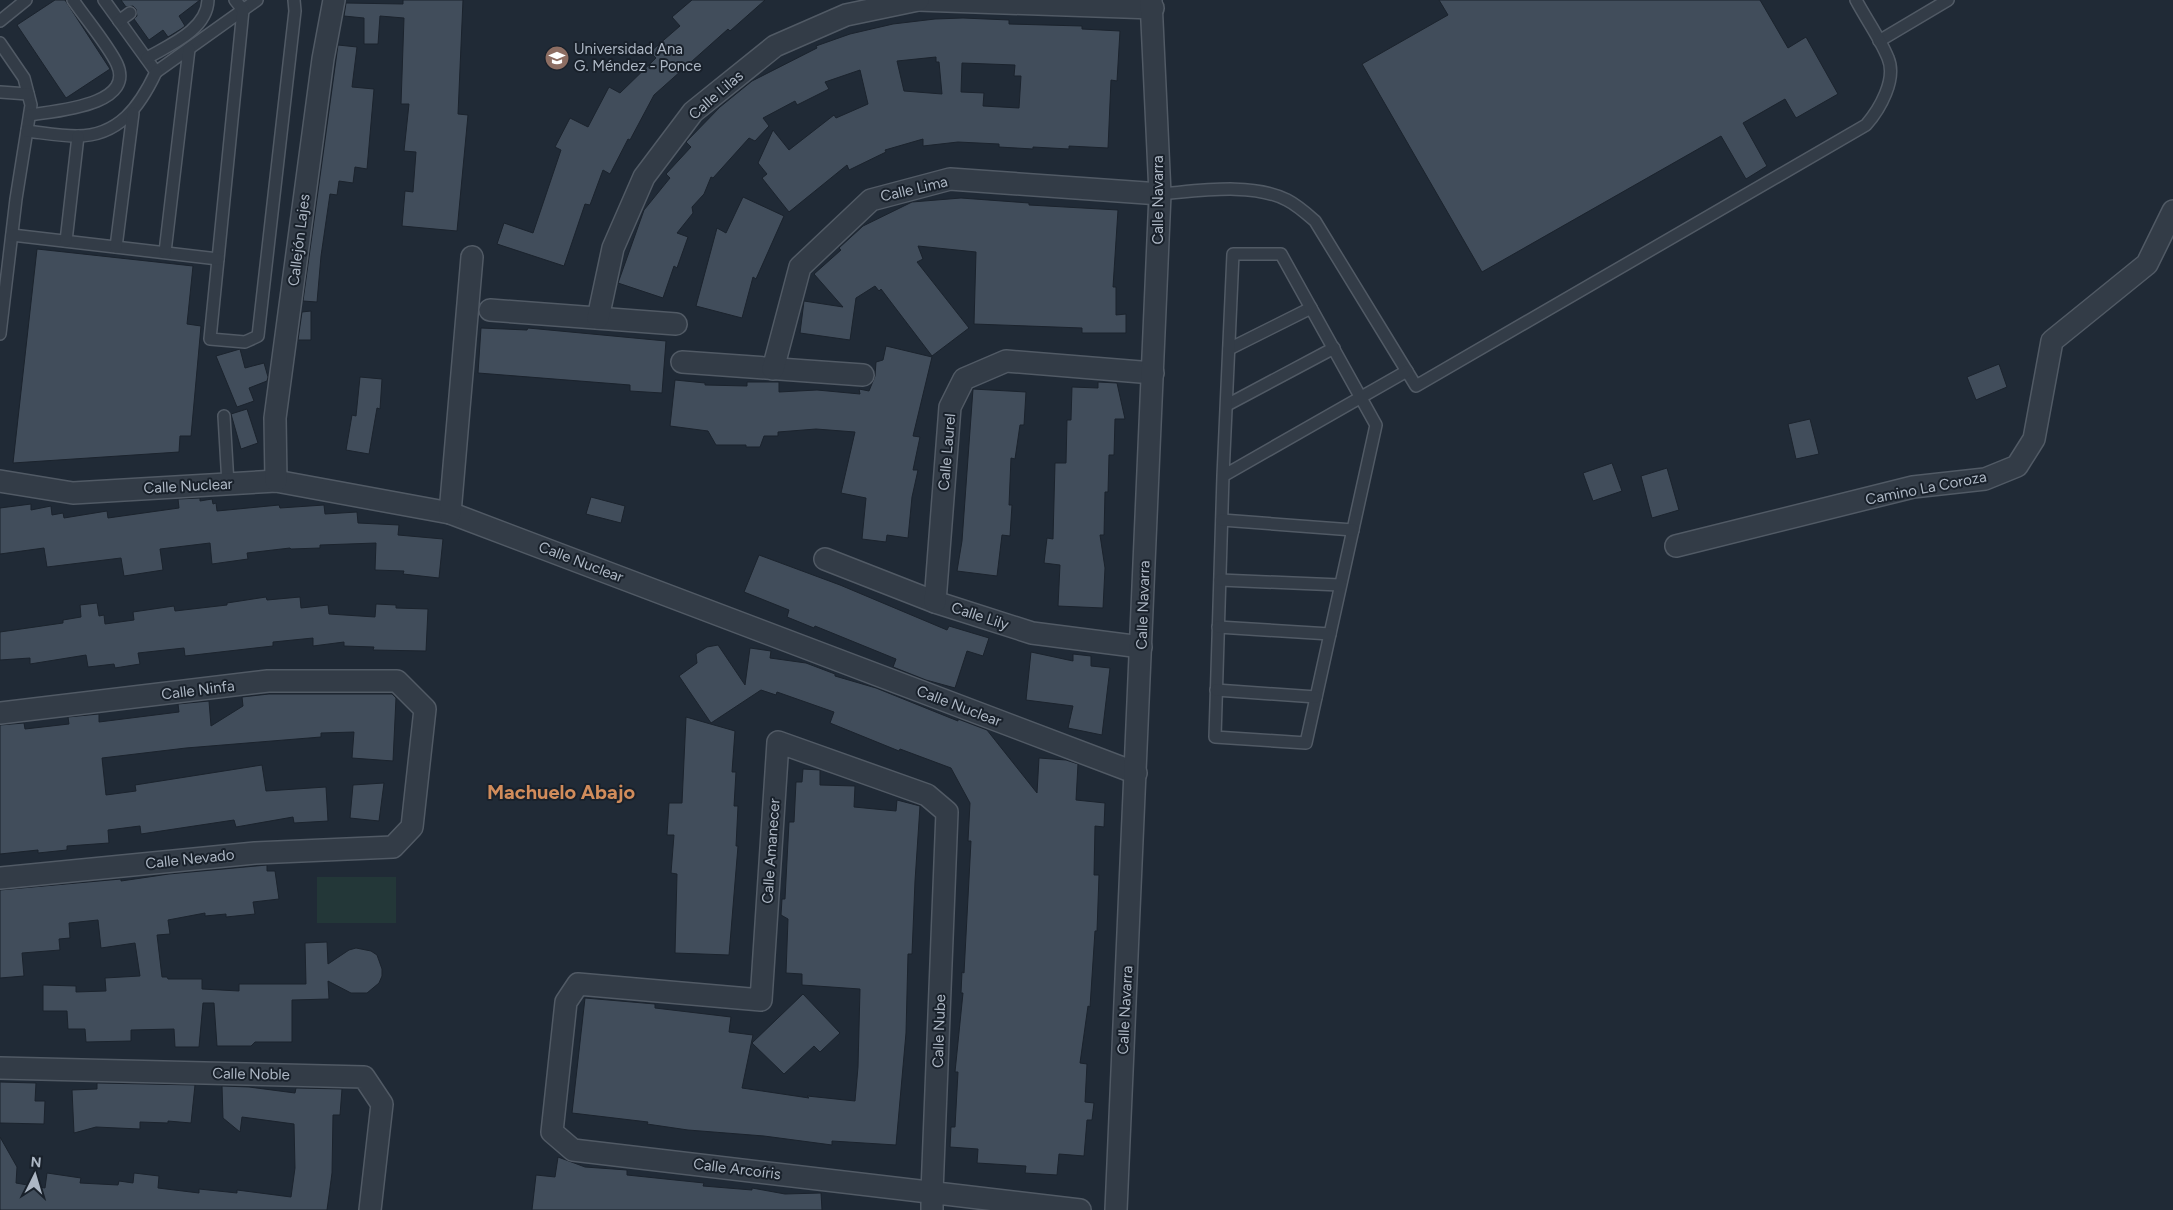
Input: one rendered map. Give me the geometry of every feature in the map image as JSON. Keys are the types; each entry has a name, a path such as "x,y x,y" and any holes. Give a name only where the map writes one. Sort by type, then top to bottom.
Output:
{"street":[{"name":"Callejón Lajes","path":"276,481 275,418 322,68 334,0"},
{"name":"Calle Lilas","path":"598,318 613,248 644,177 693,112 775,46 846,15 918,0 1152,4"},
{"name":"Calle Navarra","path":"1116,1210 1160,194 1152,4"},
{"name":"Calle Lima","path":"773,369 800,267 871,200 950,180 1160,194"},
{"name":"Camino La Coroza","path":"1676,546 1913,487 1985,479 2017,466 2034,439 2052,341 2147,264 2173,211"},
{"path":"450,513 472,257"},
{"path":"490,310 676,324"},
{"name":"Calle Laurel","path":"935,602 950,407 964,379 1006,361 1153,373"},
{"path":"682,362 863,375"},
{"name":"Calle Nuclear","path":"0,481 73,493 276,481 450,513 1136,773"},
{"name":"Calle Lily","path":"825,559 935,602 1032,632 1141,646"},
{"name":"Calle Ninfa","path":"0,714 268,682 397,681 425,709 412,827 393,847 381,848"},
{"name":"Calle Amanecer","path":"578,984 761,1000 778,742 927,795 948,812 946,851"},
{"name":"Calle Nevado","path":"0,878 255,853 381,848"},
{"name":"Calle Nube","path":"932,1201 946,851"},
{"name":"Calle Arcoíris","path":"578,984 566,1002 552,1132 573,1150 932,1201 1080,1210"},
{"name":"Calle Noble","path":"0,1068 364,1077 382,1104 370,1210"}],"lane":[{"path":"0,21 26,0"},
{"path":"30,115 89,105 98,102 117,86 120,77 116,64 73,0"},
{"path":"104,0 156,72"},
{"path":"146,58 196,27 206,14 208,0"},
{"path":"235,0 242,10 210,339 245,342 254,340 258,336 295,11 294,0"},
{"path":"27,131 78,136 98,133 116,125 133,113 147,92 156,72 257,0"},
{"path":"1160,194 1232,189 1268,194 1286,199 1297,206 1315,221 1416,386 1866,125 1876,113 1886,90 1890,74 1889,59 1856,0"},
{"path":"1879,41 1948,0"},
{"path":"119,21 130,13"},
{"path":"0,43 24,78 31,106 12,234 0,334"},
{"path":"165,252 189,49"},
{"path":"0,92 28,94"},
{"path":"116,246 133,113"},
{"path":"66,241 78,136"},
{"path":"12,234 218,259"},
{"path":"1233,254 1281,254 1334,348 1376,425 1306,743 1215,738 1223,476 1233,254"},
{"path":"1229,349 1311,308"},
{"path":"1227,405 1334,348"},
{"path":"1223,476 1407,371"},
{"path":"224,416 228,484"},
{"path":"1222,520 1353,530"},
{"path":"1220,580 1340,586"},
{"path":"1218,627 1330,634"},
{"path":"1216,690 1316,697"}],"green space":[{"path":"317,877 396,877 396,923 317,923"}],"building":[{"path":"55,0 65,0 110,69 66,98 17,25"},
{"path":"121,0 200,0 179,16 185,26 168,37 163,30 149,40 134,19 137,16 136,9 133,6 126,7"},
{"path":"403,0 463,0 458,114 468,115 457,231 402,226 405,191 413,192 416,152 404,151 409,104 401,104 404,18 380,16 378,44 364,44 364,18 344,16 346,3 403,4"},
{"path":"692,0 765,0 730,31 728,29 654,95 610,174 603,170 590,205 585,204 564,266 497,244 504,223 533,233 561,150 555,147 570,118 588,127 609,87 620,93 656,58 650,52 680,26 672,17"},
{"path":"1439,0 1760,0 1788,48 1806,37 1838,94 1796,118 1785,99 1743,123 1767,166 1746,179 1721,136 1482,272 1362,64 1448,15"},
{"path":"935,19 1009,20 1009,24 1082,26 1082,29 1120,31 1117,81 1111,80 1108,148 1069,146 1069,149 1033,147 1033,149 999,147 999,144 958,142 923,146 923,139 885,150 886,152 849,170 847,165 789,212 762,178 767,174 758,163 773,130 789,150 834,115 836,118 868,104 860,70 825,82 829,89 797,105 795,101 763,118 769,126 755,141 749,138 713,178 711,177 704,194 692,207 693,213 677,233 688,237 677,268 674,266 663,298 618,283 644,210 670,178 666,174 691,147 686,142 720,107 752,81 817,48 816,46 850,34 893,24","holes":["936,57 936,62 939,62 942,94 904,91 897,61","962,63 1015,65 1014,76 1021,76 1019,108 983,106 984,93 961,92"]},
{"path":"338,45 357,47 352,87 374,89 367,169 355,167 353,183 339,181 337,195 330,194 321,256 317,302 303,301"},
{"path":"743,197 784,216 756,279 753,277 742,318 696,306 717,228 726,233"},
{"path":"961,198 1029,203 1029,205 1118,210 1113,287 1116,287 1116,315 1126,314 1126,333 1082,333 1082,328 974,324 976,252 918,246 923,259 917,262 969,328 932,356 881,289 879,291 875,286 856,298 850,340 800,333 804,301 843,307 814,274 841,250 839,248 863,226 912,202"},
{"path":"37,249 193,266 187,324 201,326 191,436 180,436 179,452 13,463"},
{"path":"311,311 311,340 298,340 302,312"},
{"path":"481,328 527,330 528,328 666,341 662,393 630,391 630,385 478,373"},
{"path":"886,346 932,357 913,436 920,437 913,470 918,470 912,497 908,538 887,535 886,542 862,539 866,498 841,493 855,432 816,429 778,432 778,436 764,436 760,447 746,447 746,445 716,445 708,431 670,426 675,380 705,383 705,385 747,386 747,382 779,382 779,392 817,390 860,394 859,389 869,391 875,376 876,362 883,360"},
{"path":"240,349 245,368 264,363 268,377 267,381 249,388 254,401 237,407 216,356"},
{"path":"1999,364 2007,387 1976,400 1967,377"},
{"path":"360,377 382,379 380,409 377,408 369,454 346,450 352,415 356,416"},
{"path":"1098,382 1117,383 1125,419 1115,419 1114,455 1109,455 1108,492 1105,492 1104,535 1100,535 1105,568 1103,608 1058,606 1060,565 1044,563 1047,538 1053,539 1055,463 1066,463 1067,420 1071,420 1072,387 1098,388"},
{"path":"973,389 1026,392 1024,425 1020,425 1015,459 1011,458 1009,505 1012,505 1010,536 1002,535 997,576 957,571 962,541"},
{"path":"247,409 258,443 241,449 231,414"},
{"path":"1810,419 1819,454 1796,459 1788,424"},
{"path":"1612,463 1622,491 1593,501 1583,473"},
{"path":"1667,468 1679,510 1652,518 1641,476"},
{"path":"591,497 625,506 621,523 586,514"},
{"path":"200,498 200,501 212,499 213,504 216,503 217,511 279,505 280,508 324,505 325,514 357,512 358,523 399,525 398,535 443,539 439,578 403,574 404,571 375,570 376,543 320,545 320,548 290,548 247,553 248,559 212,564 210,543 160,549 163,570 124,576 121,558 47,567 44,548 0,554 0,508 31,504 31,510 51,506 52,515 63,513 64,518 107,511 108,518 179,508 178,499"},
{"path":"759,555 840,585 947,630 949,626 989,638 983,656 967,651 955,688 926,680 893,667 896,659 815,626 814,628 787,617 789,610 744,592"},
{"path":"266,597 267,600 300,597 301,608 328,605 329,614 375,617 376,604 396,605 396,608 428,609 426,651 373,650 374,647 344,646 344,642 313,646 313,638 273,642 273,646 185,656 184,648 138,653 140,664 115,668 114,664 88,667 86,655 30,664 30,658 0,660 0,632 63,623 63,620 81,617 80,605 97,603 99,616 104,615 105,624 134,620 133,612 174,606 175,611 227,605 227,603"},
{"path":"718,645 745,685 750,648 771,651 770,658 806,663 835,674 835,676 876,688 958,721 958,719 987,730 1037,793 1039,758 1066,760 1078,764 1076,800 1105,803 1104,827 1095,826 1094,875 1099,875 1097,931 1095,931 1090,1007 1088,1006 1080,1063 1087,1064 1085,1102 1094,1103 1092,1120 1087,1120 1084,1156 1059,1154 1057,1175 1025,1173 1026,1166 977,1163 978,1149 950,1147 951,1127 955,1127 958,1072 955,1072 963,993 961,993 962,972 964,973 971,841 968,841 970,803 951,768 900,749 899,751 830,723 834,712 777,692 776,695 761,690 711,723 679,676 697,663 696,654 707,647"},
{"path":"1031,652 1073,661 1073,654 1091,656 1091,666 1110,668 1102,735 1068,728 1073,706 1026,700"},
{"path":"269,694 392,694 396,698 393,761 352,758 354,732 321,733 321,737 186,748 102,758 106,795 136,791 135,785 262,765 266,791 326,787 328,821 294,823 293,817 236,827 234,820 141,834 140,826 108,830 109,843 67,846 67,850 38,853 38,850 0,854 0,725 24,723 25,729 69,724 68,717 99,714 99,722 179,712 178,704 209,701 211,726 243,706 242,697"},
{"path":"686,717 735,731 732,772 736,772 734,806 738,806 736,846 738,846 729,955 675,953 677,874 671,873 674,835 667,835 669,803 682,803"},
{"path":"803,769 820,770 820,785 855,786 854,807 896,811 897,800 920,806 912,954 908,954 906,1033 896,1145 832,1141 832,1145 764,1136 688,1130 647,1124 648,1122 572,1113 585,998 655,1004 655,1008 731,1017 729,1032 753,1035 742,1088 809,1098 807,1096 855,1101 860,989 802,985 802,974 786,973 788,919 781,915 782,899 785,899 789,822 794,822 796,782 802,782"},
{"path":"384,783 379,821 350,818 353,785"},
{"path":"267,865 267,871 275,871 279,899 253,902 255,914 226,917 226,914 205,916 205,913 168,920 170,934 157,935 162,977 167,977 168,979 202,979 202,989 239,991 239,984 306,984 305,943 327,942 328,964 349,950 356,948 371,951 377,955 382,969 382,976 379,983 367,993 351,993 328,981 329,999 292,1000 292,1042 255,1042 251,1046 217,1046 214,1003 203,1003 199,1047 175,1047 174,1029 131,1030 131,1041 86,1042 85,1029 68,1029 67,1011 43,1011 43,985 76,986 76,992 106,991 105,978 140,976 135,943 101,948 98,920 69,923 70,938 59,939 60,950 22,953 24,976 0,978 0,890 121,879 121,881 169,874"},
{"path":"803,994 840,1033 820,1052 814,1046 784,1074 752,1043"},
{"path":"0,1082 36,1083 35,1101 45,1101 44,1124 0,1123"},
{"path":"97,1083 195,1085 191,1123 168,1121 168,1123 140,1122 140,1129 96,1127 74,1133 72,1090 97,1089"},
{"path":"222,1086 249,1087 295,1093 296,1088 342,1089 340,1115 333,1115 332,1173 327,1210 0,1210 0,1137 17,1167 16,1183 45,1188 47,1173 81,1178 80,1183 118,1185 119,1181 133,1183 134,1173 159,1176 158,1188 199,1193 199,1189 237,1193 237,1190 291,1197 295,1168 294,1124 242,1117 240,1132 223,1118"},
{"path":"558,1157 585,1167 627,1170 627,1175 704,1183 703,1186 752,1190 752,1188 785,1194 821,1193 822,1210 532,1210 536,1175 555,1177"}],"place":[{"name":"Universidad Ana G. Méndez - Ponce","path":"557,58"}],"district":[{"name":"Machuelo Abajo","path":"561,792"}]}
